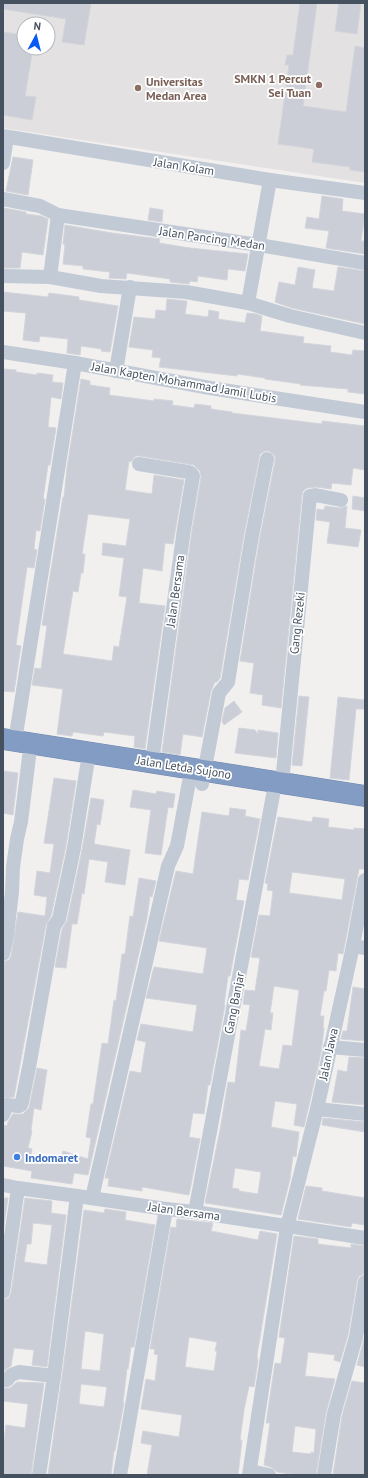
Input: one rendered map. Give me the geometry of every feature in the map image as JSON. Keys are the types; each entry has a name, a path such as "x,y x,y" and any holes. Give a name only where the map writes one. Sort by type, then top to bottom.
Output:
{"highway":[{"name":"Jalan Letda Sujono","path":"7,744 29,757 87,766 278,789 365,796"},
{"name":"Jalan Letda Sujono","path":"7,744 152,762 199,779"},
{"name":"Jalan Letda Sujono","path":"278,789 365,810"}],"street":[{"path":"3,163 5,137"},
{"name":"Jalan Kolam","path":"5,137 270,180 365,193"},
{"path":"248,303 270,180"},
{"path":"3,199 40,206 58,216 50,277"},
{"name":"Jalan Pancing Medan","path":"58,216 259,245 365,263"},
{"path":"3,276 50,277 101,286 186,292 248,303 290,316 365,333"},
{"path":"116,371 130,287"},
{"name":"Jalan Kapten Mohammad Jamil Lubis","path":"3,352 75,363 210,388 365,412"},
{"path":"7,744 75,363"},
{"path":"92,1198 168,866 177,846 199,779 219,693 228,682 249,548 267,459"},
{"name":"Jalan Bersama","path":"139,464 188,472 193,476 184,528 152,762"},
{"name":"Gang Rezeki","path":"278,789 310,496 315,494 341,500"},
{"path":"3,954 7,935 12,892 13,867 21,822 29,757"},
{"path":"3,1115 7,1104 19,1106 22,1102 32,1054 54,926 59,919 74,848 87,766"},
{"name":"Gang Banjar","path":"195,1212 278,789"},
{"name":"Jalan Jawa","path":"250,1473 287,1227 317,1109 330,1047 359,947 365,880"},
{"path":"330,1047 365,1050"},
{"path":"317,1109 365,1114"},
{"name":"Jalan Bersama","path":"3,1185 365,1238"},
{"path":"3,1292 18,1188"},
{"path":"39,1475 54,1376 77,1196"},
{"path":"120,1475 166,1209"},
{"path":"324,1475 334,1414 356,1337 365,1282"},
{"path":"3,1380 7,1380 11,1375 19,1372 54,1376"},
{"path":"250,1473 269,1475"}],"shaded area":[{"name":"Universitas Medan Area","path":"3,3 365,3 365,183 3,128"}],"building":[{"path":"3,3 91,3 84,45 62,42 66,19 56,17 56,16 3,9"},
{"path":"300,3 317,3 303,106 346,112 355,46 365,48 365,172 350,170 350,167 312,162 314,149 278,144 289,65 285,65 287,55 293,55"},
{"path":"339,3 361,3 357,34 335,31"},
{"path":"3,32 16,34 16,56 32,56 25,96 36,97 32,120 3,115"},
{"path":"13,157 33,160 28,195 6,191"},
{"path":"322,196 343,199 342,211 365,214 361,241 365,241 365,254 326,248 329,231 305,228 307,217 319,219"},
{"path":"4,208 26,212 26,214 41,216 48,219 43,255 22,252 20,268 3,268"},
{"path":"150,208 163,210 162,222 148,220"},
{"path":"65,225 160,239 159,243 190,248 248,254 245,271 228,269 227,280 198,276 197,282 190,281 189,284 170,282 170,279 127,273 126,279 109,278 110,272 83,269 83,266 63,264"},
{"path":"298,267 315,270 312,288 334,291 338,267 365,271 365,324 292,308 275,302 279,282 295,285"},
{"path":"3,292 48,297 49,293 79,297 79,300 118,306 110,352 101,351 102,349 81,346 80,355 67,353 68,339 40,336 39,342 23,340 26,313 3,311"},
{"path":"167,299 187,301 185,314 208,317 209,310 219,312 218,319 245,323 247,313 256,314 262,316 260,331 304,337 303,343 331,346 330,352 352,355 353,350 365,351 365,394 348,392 348,389 300,385 301,384 237,374 237,376 159,367 161,358 152,357 153,350 129,347 134,317 155,319 156,310 166,311"},
{"path":"3,369 16,370 16,372 37,375 37,373 53,375 52,382 63,383 61,399 51,397 48,427 56,428 50,465 48,465 40,531 36,530 34,549 37,550 34,568 27,567 16,645 21,646 14,692 3,691"},
{"path":"81,379 90,381 90,385 110,388 109,395 154,401 154,399 173,401 172,405 194,408 195,404 211,406 211,409 232,413 322,424 322,421 365,426 365,470 353,468 351,485 332,483 331,489 317,487 307,488 303,491 281,708 262,705 263,695 250,693 254,663 240,661 259,542 275,461 275,456 269,451 265,451 260,454 243,540 220,678 217,682 215,682 211,691 202,737 183,734 180,755 162,752 192,530 201,477 200,471 194,465 136,456 131,462 129,461 125,490 152,494 154,475 184,480 173,544 165,543 162,571 143,568 139,603 165,606 145,749 134,747 135,736 104,732 103,736 73,732 72,736 57,734 63,689 32,685 35,668 41,669 47,626 42,625 64,497","holes":["88,514 130,519 126,546 103,543 102,555 124,558 119,596 127,597 119,647 114,646 112,661 63,654 73,591 78,592 81,573 83,573 85,554 82,554"]},
{"path":"353,496 365,498 365,511 352,509"},
{"path":"325,506 340,508 347,506 345,528 361,530 358,547 327,543 330,522 316,520 317,509 324,510"},
{"path":"299,696 309,697 302,766 292,765"},
{"path":"338,697 365,700 365,709 356,709 349,780 330,778"},
{"path":"234,701 242,712 224,725 222,721 225,708"},
{"path":"239,728 255,730 258,734 258,730 278,733 276,758 235,753"},
{"path":"3,771 18,773 13,815 3,813"},
{"path":"54,778 76,781 66,846 51,916 46,925 14,1097 3,1098 3,962 9,960 11,956 18,912 45,916 47,897 34,895 37,871 50,873 54,844 44,843"},
{"path":"133,790 156,794 157,791 175,794 173,808 168,807 161,855 145,853 151,810 130,807"},
{"path":"91,798 104,800 100,825 97,824 94,844 130,850 125,885 105,882 108,862 89,859 84,894 82,893 77,924 72,924 66,968 55,967 62,929 67,921"},
{"path":"230,808 246,810 245,816 260,819 248,880 239,879 236,900 244,901 230,976 228,976 225,1005 210,1085 208,1085 204,1114 193,1113 189,1137 200,1139 189,1195 142,1187 142,1191 108,1186 109,1178 105,1178 130,1071 141,1073 146,1042 137,1040 141,1024 193,1032 197,1005 146,998 154,967 203,974 207,948 159,941 176,871 193,874 202,812 229,816"},
{"path":"278,817 312,822 313,817 329,819 328,827 354,830 354,828 365,829 364,869 359,869 343,954 338,953 336,971 329,970 326,991 324,991 320,1016 324,1016 321,1053 304,1127 294,1125 297,1104 275,1101 271,1127 299,1132 296,1157 293,1156 290,1179 281,1215 205,1203 228,1082 235,1083 241,1030 246,1031 250,1005 243,1004 245,990 255,991 260,958 251,957 259,915 270,916 273,891 267,890 268,884 265,883","holes":["292,872 345,879 342,900 289,893","274,986 299,990 292,1046 283,1045 279,1069 259,1066 265,1029 271,1030 273,1013 270,1013","235,1168 261,1172 258,1194 239,1191 239,1189 232,1188"]},
{"path":"139,878 156,881 152,897 150,896 147,918 88,1175 74,1173 72,1184 31,1178 32,1171 3,1166 3,1125 7,1126 13,1114 23,1114 29,1108 37,1068 47,1070 41,1110 34,1108 32,1131 28,1148 32,1149 30,1160 62,1155 63,1151 88,1159 91,1138 86,1137 91,1104 93,1104 102,1043 108,1044 114,1000 116,1001 122,954 125,954 130,916 133,917"},
{"path":"353,987 365,989 365,1041 341,1039 343,1031 347,1031"},
{"path":"349,1057 365,1058 365,1105 332,1102 338,1070 347,1072"},
{"path":"323,1118 365,1122 365,1132 322,1125"},
{"path":"306,1186 322,1188 322,1191 365,1198 365,1225 352,1223 351,1227 298,1219"},
{"path":"3,1198 8,1198 3,1232"},
{"path":"25,1198 52,1201 51,1213 66,1215 47,1367 32,1365 34,1350 14,1348 11,1366 3,1371 3,1300 9,1298","holes":["33,1223 52,1225 47,1265 24,1262 27,1244 31,1244"]},
{"path":"105,1209 126,1212 125,1220 155,1225 134,1347 131,1347 128,1369 127,1368 124,1403 114,1451 111,1475 48,1475 84,1210 104,1213","holes":["85,1331 104,1334 100,1371 81,1369","81,1384 107,1387 104,1407 79,1404"]},
{"path":"177,1219 213,1223 211,1231 258,1240 260,1231 277,1234 257,1356 258,1361 254,1387 249,1386 244,1410 240,1440 242,1440 238,1475 147,1475 152,1445 141,1443 143,1431 179,1437 182,1415 141,1409 146,1379 155,1381 158,1355 154,1354 155,1349 150,1349 171,1227 176,1228","holes":["189,1337 217,1342 214,1371 185,1367"]},
{"path":"294,1236 318,1239 318,1244 351,1248 351,1244 365,1246 364,1274 359,1276 357,1281 348,1335 340,1362 334,1360 335,1355 308,1352 305,1376 335,1379 326,1413 316,1475 297,1475 277,1472 271,1467 264,1465 270,1423 266,1423 275,1363 281,1364 285,1338 279,1337","holes":["295,1426 316,1429 314,1453 292,1452"]},
{"path":"365,1335 365,1367 357,1365"},
{"path":"352,1381 365,1383 365,1475 333,1475 342,1416"},
{"path":"17,1382 44,1383 31,1475 3,1475 3,1449 6,1425 25,1428 28,1404 3,1401 3,1388 10,1388"}],"place":[{"name":"SMKN 1 Percut Sei Tuan","path":"319,85"},
{"name":"Universitas Medan Area","path":"138,88"},
{"name":"Indomaret","path":"17,1157"}]}
